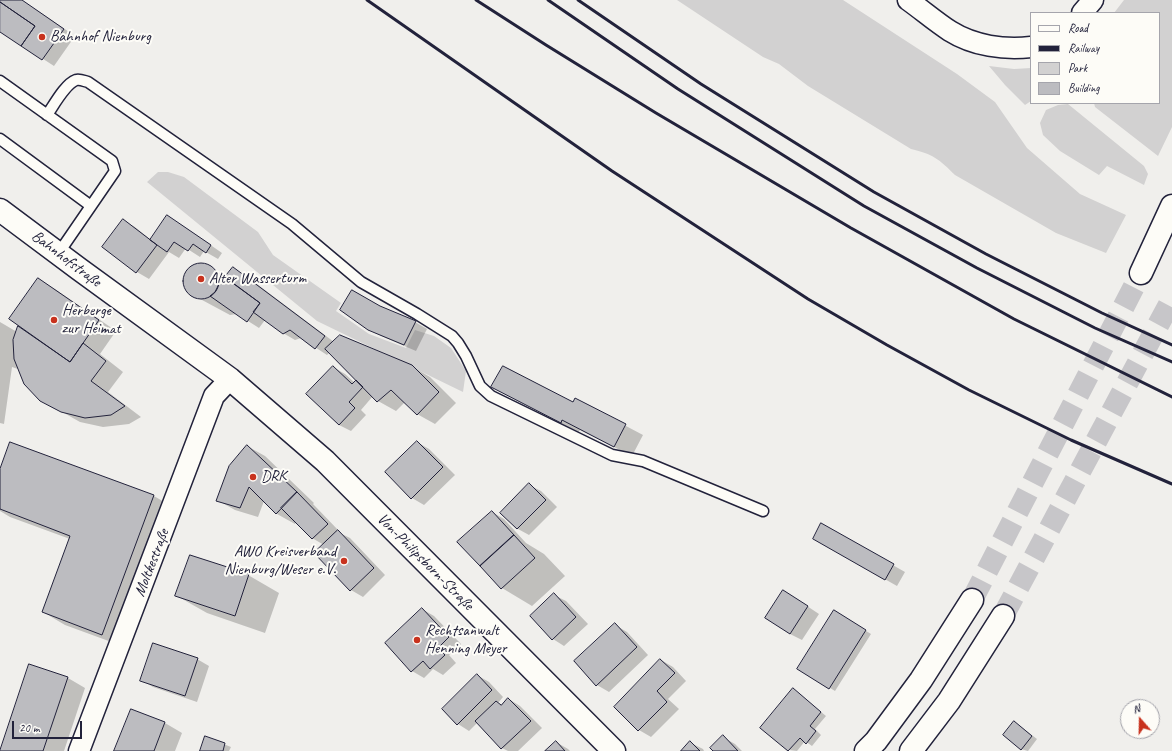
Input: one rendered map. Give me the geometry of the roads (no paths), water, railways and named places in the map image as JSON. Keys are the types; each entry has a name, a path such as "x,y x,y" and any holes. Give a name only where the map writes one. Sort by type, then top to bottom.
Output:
{"main road":[{"path":"1141,272 1172,206"},
{"name":"Bahnhofstraße","path":"0,210 230,379"},
{"name":"Von-Philipsborn-Straße","path":"230,379 325,461 614,751"},
{"path":"866,751 921,680 972,600"},
{"path":"911,751 949,701 1003,616"}],"street":[{"path":"908,0 951,32 982,45 1005,48 1030,47"},
{"path":"1083,12 1093,0"},
{"name":"Moltkestraße","path":"79,751 214,396 230,379"}],"lane":[{"path":"48,114 67,86 76,80 88,82 292,224 361,282 452,336 466,356 480,386 491,396 612,455 643,461 763,511"},
{"path":"0,81 112,161 115,171 58,254"},
{"path":"0,139 91,206"}],"tunnel":[{"path":"972,600 1141,273"},
{"path":"1003,616 1172,299"}],"railway":[{"path":"367,0 612,171 808,299 969,390 1071,440 1172,484"},
{"path":"476,0 656,113 851,228 1014,319 1172,397"},
{"path":"548,0 678,89 864,206 977,268 1095,328 1172,362"},
{"path":"578,0 701,84 874,192 986,254 1102,313 1172,345"}],"place":[{"name":"Bahnhof Nienburg","path":"42,37"},
{"name":"Alter Wasserturm","path":"201,279"},
{"name":"Herberge zur Heimat","path":"54,320"},
{"name":"DRK","path":"253,477"},
{"name":"AWO Kreisverband Nienburg/Weser e.V.","path":"344,561"},
{"name":"Rechtsanwalt Henning Meyer","path":"417,640"}]}
